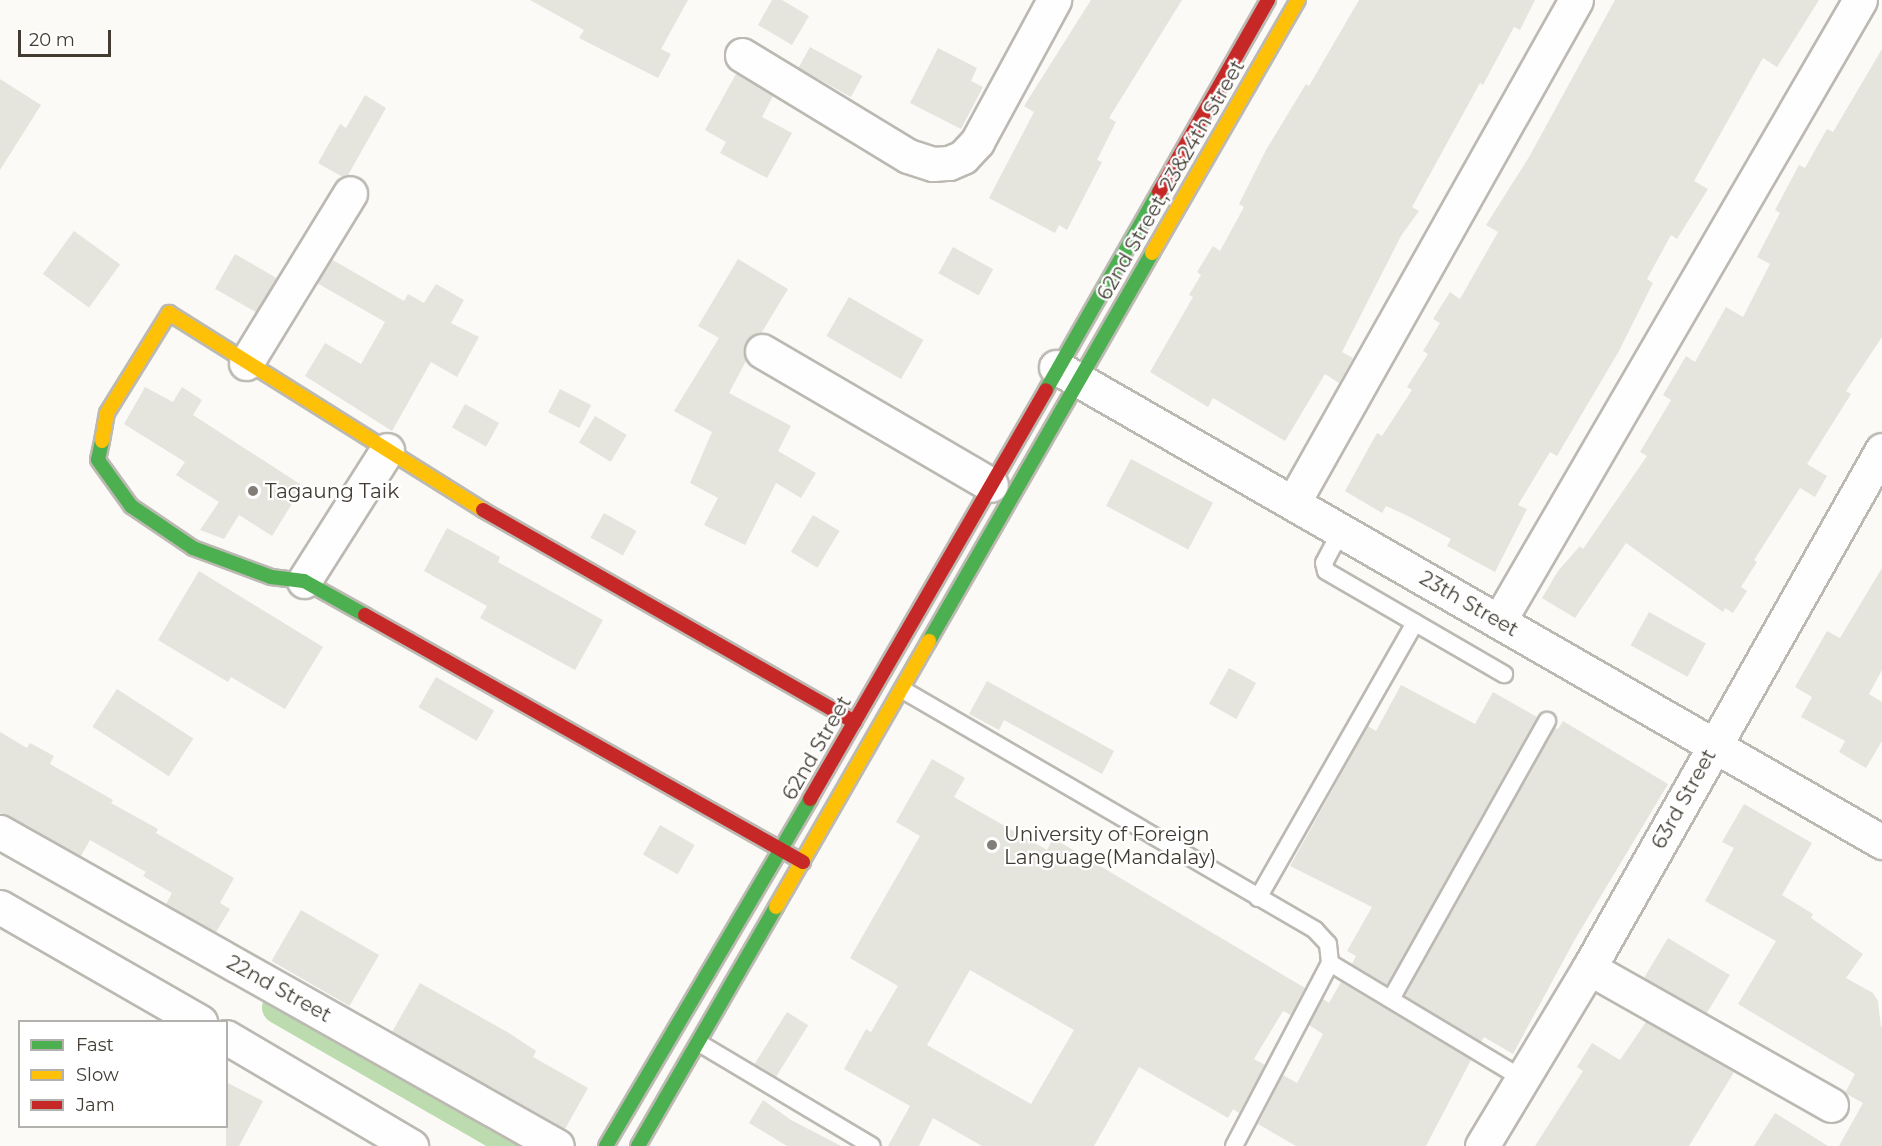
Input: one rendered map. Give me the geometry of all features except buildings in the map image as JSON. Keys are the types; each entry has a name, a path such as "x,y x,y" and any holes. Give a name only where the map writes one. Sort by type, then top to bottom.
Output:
{"main road":[{"name":"62nd Street, 23&24th Street","path":"1067,373 1288,1"},
{"name":"62nd Street, 23&24th Street","path":"1067,373 1288,1"},
{"path":"803,862 304,581 271,577 193,548 131,506 98,460 107,413 169,313 505,524 855,722"},
{"name":"62nd Street","path":"606,1146 855,722 990,485 1067,373"},
{"path":"638,1146 903,690 1067,373"}],"street":[{"path":"742,55 908,156 933,164 949,163 963,157 977,142 1054,0"},
{"path":"1293,503 1576,0"},
{"path":"1499,621 1860,0"},
{"path":"246,363 350,193"},
{"path":"762,351 990,485"},
{"name":"23th Street","path":"1067,373 1882,842"},
{"path":"304,581 387,450"},
{"name":"63rd Street","path":"1482,1146 1589,968 1882,450"},
{"name":"22nd Street","path":"0,832 557,1146"},
{"path":"0,907 197,1020"},
{"path":"1589,968 1831,1105"},
{"path":"228,1038 411,1146"}],"lane":[{"path":"1341,531 1324,563 1326,571 1504,674"},
{"path":"1258,898 1415,623"},
{"path":"903,690 1315,930 1328,944 1330,963 1242,1144"},
{"path":"1391,999 1547,721"},
{"path":"1330,963 1523,1079"},
{"path":"699,1043 872,1146"}],"waterway":[{"path":"278,1007 520,1146"}],"traffic: fast":[{"path":"1046,390 1159,192"},
{"path":"929,641 1152,253"},
{"path":"102,441 98,460 131,506 193,548 271,577 304,581 365,615"},
{"path":"606,1146 810,799"},
{"path":"638,1146 776,907"}],"traffic: slow":[{"path":"1152,253 1298,0"},
{"path":"102,441 107,413 169,313 483,510"},
{"path":"776,907 929,641"}],"traffic: jam":[{"path":"1159,192 1268,0"},
{"path":"810,799 1046,390"},
{"path":"483,510 855,722"},
{"path":"365,615 803,862"}],"place":[{"name":"Tagaung Taik","path":"253,491"},
{"name":"University of Foreign Language(Mandalay)","path":"992,845"}]}
